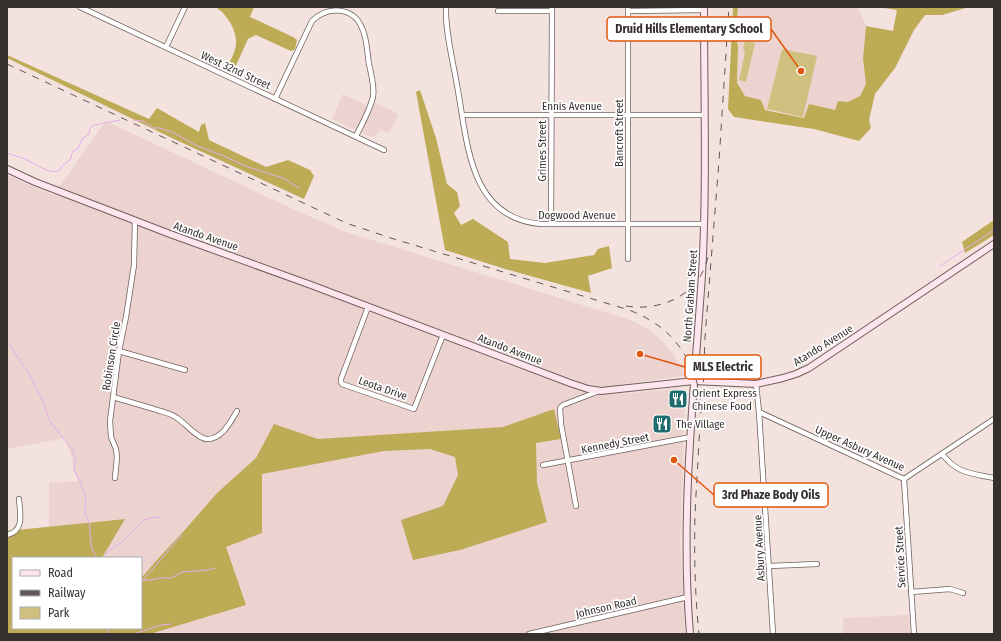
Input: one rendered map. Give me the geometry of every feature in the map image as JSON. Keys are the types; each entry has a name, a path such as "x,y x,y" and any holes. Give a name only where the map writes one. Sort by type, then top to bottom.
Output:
{"main road":[{"name":"North Graham Street","path":"690,634 687,519 694,381 702,274 704,9"},
{"name":"Atando Avenue","path":"7,169 35,182 135,220 588,389 600,390 694,381 756,384 796,374 809,368 994,244"}],"street":[{"name":"West 32nd Street","path":"80,7 384,150"},
{"path":"166,47 185,7"},
{"name":"Dogwood Avenue","path":"446,7 446,20 471,159 480,186 492,202 504,212 515,218 532,223 703,224"},
{"path":"498,11 552,9"},
{"name":"Grimes Street","path":"551,224 552,9"},
{"path":"628,9 704,9"},
{"name":"Bancroft Street","path":"628,9 628,259"},
{"path":"275,99 312,21 320,14 331,10 339,10 350,14 359,22 364,31 373,89 371,102 356,136"},
{"name":"Ennis Avenue","path":"463,114 704,115"},
{"name":"Robinson Circle","path":"135,220 134,265 119,351 113,397 175,416 200,438 206,439 214,438 220,434 237,411"},
{"name":"Leota Drive","path":"368,307 340,382 349,386 414,409 444,335"},
{"path":"119,351 185,370"},
{"path":"756,384 759,412"},
{"path":"576,506 560,408 562,405 600,390"},
{"path":"113,397 110,429 117,451 115,478"},
{"name":"Upper Asbury Avenue","path":"759,412 904,479 994,419"},
{"name":"Asbury Avenue","path":"759,412 773,634"},
{"name":"Kennedy Street","path":"542,465 691,437"},
{"path":"942,454 950,464 959,470 994,478"},
{"name":"Service Street","path":"904,479 914,634"},
{"path":"7,535 17,530 20,525 19,499"},
{"path":"769,566 817,564"},
{"path":"911,592 950,589 963,593"},
{"name":"Johnson Road","path":"529,634 688,597"}],"shaded area":[{"path":"215,7 254,7 250,17 293,37 297,40 295,49 291,51 256,35 248,39 233,72 229,73 226,69 233,55 236,44 234,30 223,13"},
{"path":"733,7 738,7 736,38 738,47 737,83 745,96 761,100 765,110 804,118 809,104 835,110 838,101 848,102 860,96 866,84 863,59 866,26 893,31 897,10 877,7 969,7 942,15 925,15 914,30 895,68 875,94 869,120 871,128 859,141 814,129 734,117 728,109"},
{"path":"738,7 858,7 866,26 863,59 866,84 860,96 835,110 804,118 765,109 761,100 745,96 737,83 738,47 736,38"},
{"path":"7,55 149,119 157,108 199,132 201,125 205,123 209,140 266,167 288,160 310,170 314,176 304,199 174,139 7,58"},
{"path":"420,90 436,138 447,184 457,192 460,206 454,213 461,225 473,219 508,242 510,259 545,263 594,255 598,249 609,246 612,268 588,276 591,293 505,269 445,250 416,92"},
{"path":"343,94 372,108 375,103 399,114 389,133 380,130 376,136 370,137 332,119"},
{"path":"106,121 297,211 346,232 624,318 651,331 675,356 685,375 619,385 621,394 676,388 681,389 685,394 680,533 685,634 117,634 142,629 142,557 103,557 124,519 49,527 49,483 79,481 74,472 71,455 65,438 7,449 7,175 53,195"},
{"path":"994,220 994,235 965,253 962,242"},
{"path":"554,409 561,439 536,443 537,483 547,522 460,550 413,560 401,520 443,506 458,475 455,457 430,449 384,451 262,474 262,533 226,547 246,605 150,634 7,634 7,531 125,519 103,557 12,557 12,629 142,629 142,576 217,493 256,458 274,424 318,439 503,427"},
{"path":"909,615 910,634 843,634 843,618"}],"green space":[{"path":"745,41 755,43 746,82 739,80 745,52 743,49"},
{"path":"782,49 817,56 803,117 767,109"}],"waterway":[{"path":"7,153 47,170 55,172 59,171 63,165 70,160 73,151 78,149 82,139 89,134 90,128 94,125 120,120"},
{"path":"133,120 143,121 153,128 160,128 174,133 197,146 245,166 283,178 299,188"},
{"path":"940,266 994,230"},
{"path":"7,341 31,377 43,401 49,420 73,451 76,462 74,469 86,499 86,516 90,524 92,546 96,557"},
{"path":"105,557 106,553 123,541 144,520 160,517"},
{"path":"143,580 182,535"},
{"path":"142,581 171,578 183,572 215,568"},
{"path":"134,634 161,625 171,624"},
{"path":"108,629 108,634"}],"railway":[{"path":"703,396 705,337 729,7"},
{"path":"7,64 346,223 629,310 647,318 671,336 685,355 695,375 700,397 701,413 695,506 696,590 699,634"},
{"path":"626,306 653,306 678,298 697,281 704,270 708,257"}],"place":[{"name":"Druid Hills Elementary School","path":"801,71"},
{"name":"MLS Electric","path":"640,354"},
{"name":"Orient Express Chinese Food","path":"678,399"},
{"name":"The Village","path":"662,424"},
{"name":"3rd Phaze Body Oils","path":"674,460"}]}
